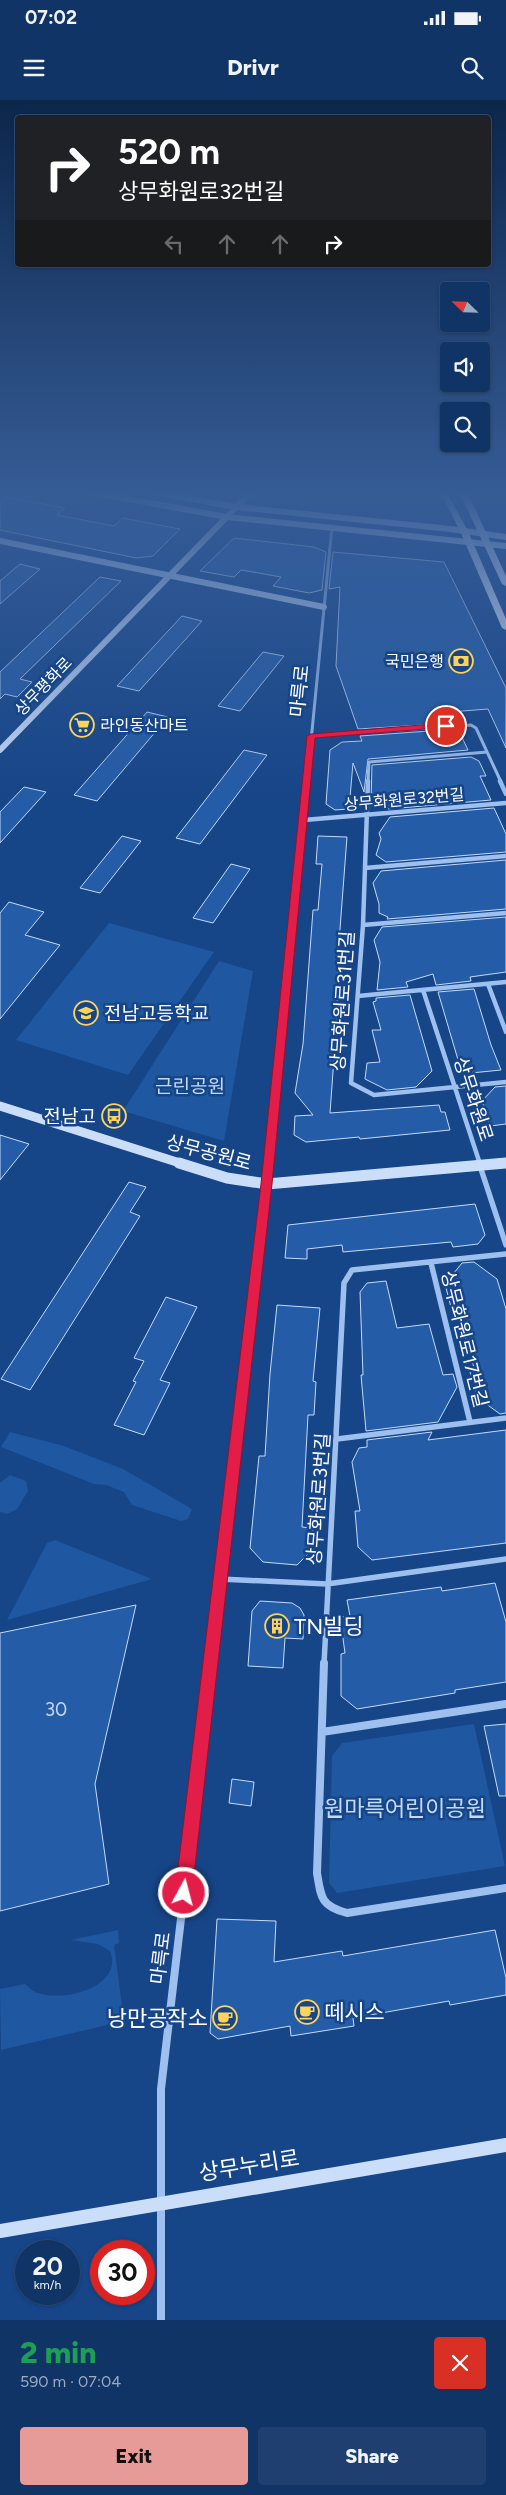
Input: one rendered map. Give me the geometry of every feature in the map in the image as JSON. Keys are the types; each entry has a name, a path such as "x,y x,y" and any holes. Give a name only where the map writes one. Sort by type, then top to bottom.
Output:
{"main road":[{"path":"492,595 506,628"}],"street":[{"name":"상무평화로","path":"0,750 151,595"},
{"path":"264,595 324,607"},
{"name":"마륵로","path":"161,2320 161,2089 267,1184 325,595"},
{"path":"311,736 471,725 476,728 506,794"},
{"name":"상무화원로31번길","path":"487,752 369,762 363,925 351,1083 359,1089 374,1095 506,1082"},
{"name":"상무화원로32번길","path":"304,820 506,803"},
{"path":"365,868 506,856"},
{"path":"363,925 506,913"},
{"path":"358,996 506,982"},
{"path":"488,984 506,1032"},
{"name":"상무화원로","path":"423,990 506,1245"},
{"name":"상무공원로","path":"0,1106 227,1178 267,1184 506,1164"},
{"path":"430,1263 506,1254"},
{"name":"상무화원로3번길","path":"430,1263 352,1270 344,1283 337,1439 327,1584 317,1873 322,1898 329,1908 347,1913 506,1888"},
{"name":"상무화원로17번길","path":"430,1263 470,1422"},
{"name":"상무화원로17번길","path":"337,1439 506,1418"},
{"path":"220,1580 327,1584 506,1559"},
{"path":"322,1732 506,1704"},
{"name":"상무누리로","path":"0,2232 506,2145"}],"green space":[{"path":"109,923 214,952 128,1075 16,1040"},
{"name":"근린공원","path":"219,961 253,971 224,1141 123,1111"},
{"path":"10,1432 64,1446 123,1469 192,1509 188,1519 181,1521 132,1505 124,1492 106,1485 94,1484 1,1447"},
{"path":"10,1475 26,1481 28,1491 17,1509 7,1514 0,1512 0,1483"},
{"path":"55,1540 152,1579 7,1620 47,1543"},
{"name":"원마륵어린이공원","path":"474,1724 505,1866 337,1893 329,1883 332,1756 342,1743"},
{"path":"118,1930 119,1943 114,1945 124,2021 1,2050 0,1989 25,1984 36,1992 62,1995 89,1989 108,1974 112,1964 110,1951 98,1944 71,1940"}],"building":[{"path":"0,595 11,595 0,604"},
{"path":"81,595 107,595 20,679 32,682 17,697 5,694 0,699 0,672"},
{"path":"340,595 460,595 506,688 506,748 488,709 450,712 455,723 358,729 336,666"},
{"path":"182,616 202,621 139,691 117,686"},
{"path":"263,652 284,656 240,711 218,706"},
{"path":"147,712 168,717 97,801 74,795"},
{"path":"458,729 468,750 368,759 364,792 353,763 349,809 335,810 326,804 330,750 342,742 362,741 360,736"},
{"path":"244,750 267,755 200,844 176,838"},
{"path":"471,757 479,761 486,776 480,776 491,800 389,809 371,801 372,765"},
{"path":"24,787 46,792 0,843 0,812"},
{"path":"494,808 506,834 506,852 386,862 376,855 381,839 379,833 390,817"},
{"path":"122,836 141,841 100,893 80,888"},
{"path":"318,836 347,837 338,955 337,1017 330,1113 439,1105 441,1112 445,1112 450,1130 306,1142 294,1135 295,1116 313,1115 295,1093 303,1044 313,910 318,910 322,864 316,864"},
{"path":"506,860 506,909 387,919 388,917 379,913 379,904 373,883 381,871"},
{"path":"231,864 250,869 213,923 193,918"},
{"path":"9,902 44,912 25,935 60,945 0,1019 0,913"},
{"path":"506,917 506,972 470,977 471,981 436,985 433,974 406,982 408,987 377,990 380,962 374,940 382,927"},
{"path":"474,989 491,1045 501,1070 471,1073 461,1070 438,992"},
{"path":"410,995 432,1071 416,1087 387,1090 365,1079 367,1063 380,1062 372,1030 381,1030 373,1002 376,1001 376,998"},
{"path":"506,1086 506,1124 490,1126 482,1101 495,1087"},
{"path":"0,1135 29,1144 0,1180"},
{"path":"129,1182 146,1187 130,1212 140,1216 30,1390 1,1379"},
{"path":"475,1204 485,1235 478,1244 453,1247 451,1242 343,1252 342,1245 307,1249 307,1259 285,1258 288,1225"},
{"path":"474,1262 497,1279 506,1309 506,1413 500,1414 478,1398 470,1372 475,1371 456,1306 451,1307 445,1284 462,1263"},
{"path":"386,1281 397,1328 429,1324 443,1375 453,1374 457,1387 438,1422 366,1431 361,1375 363,1375 360,1292 367,1283"},
{"path":"166,1297 197,1307 160,1380 170,1383 144,1435 114,1425 136,1382 133,1381 144,1361 134,1358"},
{"path":"277,1305 320,1308 313,1381 316,1382 314,1415 308,1415 302,1527 313,1528 311,1551 297,1565 263,1562 250,1548 259,1456 265,1456 270,1374"},
{"path":"506,1430 506,1543 372,1560 358,1547 355,1511 360,1511 352,1462 359,1448 367,1447 367,1440 432,1432 428,1440"},
{"path":"495,1583 506,1622 506,1682 455,1690 455,1693 357,1709 341,1696 341,1654 345,1653 340,1617 350,1616 347,1600 441,1587 442,1591"},
{"name":"TN빌딩","path":"260,1601 292,1603 300,1608 304,1615 303,1639 285,1638 283,1668 248,1666 252,1611"},
{"path":"136,1605 95,1784 109,1884 0,1911 0,1633"},
{"path":"506,1724 506,1796 499,1796 484,1726"},
{"path":"232,1779 254,1782 251,1806 229,1803"},
{"path":"217,1919 276,1921 274,1962 342,1951 343,1956 495,1930 506,1978 506,1995 450,2005 449,2001 353,2018 354,2026 291,2036 290,2026 218,2039 210,2033"}],"place":[{"name":"국민은행","path":"461,661"},
{"name":"라인동산마트","path":"82,725"},
{"name":"전남고등학교","path":"86,1013"},
{"name":"전남고","path":"114,1116"},
{"name":"TN빌딩","path":"277,1626"},
{"name":"떼시스","path":"307,2012"},
{"name":"낭만공작소","path":"225,2018"}],"route":[{"path":"184,1893 267,1184 311,736 446,726"}]}
